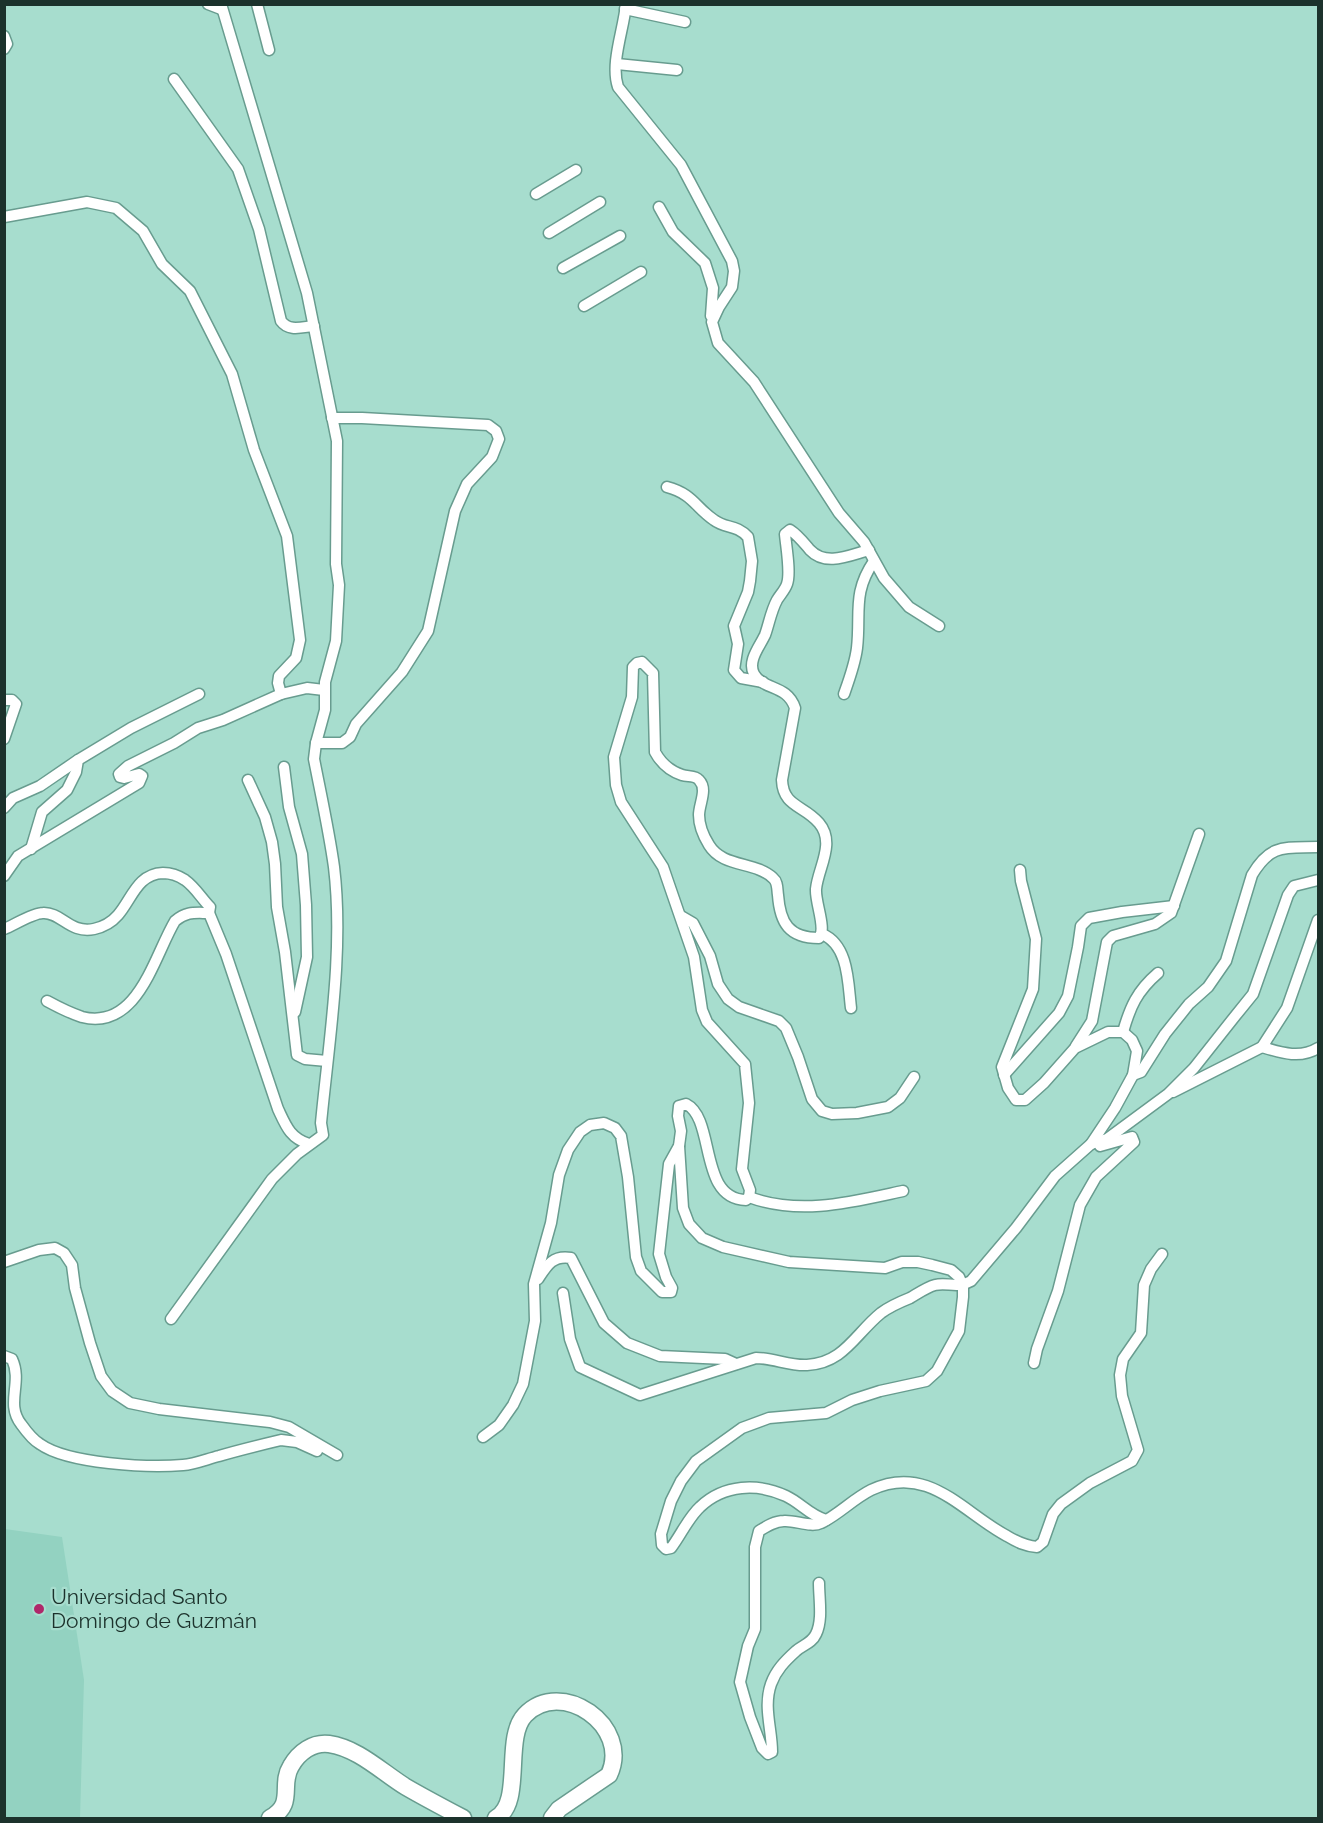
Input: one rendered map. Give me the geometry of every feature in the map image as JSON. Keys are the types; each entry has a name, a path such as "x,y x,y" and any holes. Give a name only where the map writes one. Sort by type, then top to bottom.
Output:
{"main road":[{"path":"496,1818 506,1808 512,1786 515,1738 524,1716 544,1703 560,1701 593,1714 608,1730 614,1749 613,1767 609,1775 559,1809 552,1818"},
{"path":"270,1818 278,1814 285,1804 286,1778 293,1762 308,1748 318,1744 330,1744 360,1757 407,1788 463,1818"}],"street":[{"path":"171,1318 266,1186 284,1166 323,1135 321,1123 332,1006 336,910 334,867 314,759 325,710 324,690 336,641 339,585 336,564 337,441 307,293 221,7 208,4"},
{"path":"257,4 269,50"},
{"path":"684,22 626,7 616,80 618,87 681,165 732,261 734,271 732,287 712,322"},
{"path":"4,36 7,44 4,49"},
{"path":"617,64 677,70"},
{"path":"174,79 238,170 259,229 280,321 292,328 314,326"},
{"path":"536,194 576,170"},
{"path":"4,218 87,202 116,208 143,231 162,264 190,291 232,374 254,450 287,536 300,640 296,657 279,676 281,694"},
{"path":"549,233 600,202"},
{"path":"660,207 673,231 701,258 708,270 714,294 712,322 718,344 753,382 838,513 869,550 884,578 909,607 939,626"},
{"path":"563,268 620,236"},
{"path":"584,306 641,272"},
{"path":"316,743 342,743 350,737 356,724 402,672 428,631 455,511 467,484 492,457 499,439 496,431 488,425 332,418"},
{"path":"667,487 680,490 696,501 714,521 735,526 748,537 752,561 750,581 748,592 734,626 738,644 734,670 741,678 763,682 784,692 792,699 795,708 782,780 783,791 786,798 821,824 827,854 816,888 816,906 823,928 822,934 819,938 804,938 792,933 785,922 779,907 777,884 774,879 765,873 716,855 709,845 701,828 699,816 702,782 696,777 682,775 671,770 660,761 655,752 652,673 642,662 633,667 632,697 614,757 616,785 621,802 663,867 694,957 702,1010 707,1022 745,1064 749,1103 742,1169 750,1190 746,1200 737,1200 723,1189 713,1173 694,1107 686,1104 679,1106 682,1208 689,1224 702,1238 723,1247 789,1263 885,1268 902,1262 918,1262 951,1270 959,1276 963,1286 958,1331 937,1371 926,1381 880,1390 826,1413 769,1418 741,1428 696,1461 681,1480 671,1501 661,1534 662,1545 666,1549 671,1548 701,1506 719,1494 740,1487 763,1487 788,1497 805,1510 826,1520"},
{"path":"763,682 754,674 751,665 777,600 788,583 785,534 790,531 796,534 814,555 827,560 869,550"},
{"path":"844,694 857,649 860,590 864,577 874,561"},
{"path":"4,876 18,856 140,783 142,776 139,774 120,777 119,774 128,766 198,728 223,720 281,694 307,688 324,690"},
{"path":"4,808 9,801 40,786 78,759 131,728 199,694"},
{"path":"4,700 12,700 16,704 4,739"},
{"path":"31,849 42,812 67,790 76,772 78,759"},
{"path":"284,766 289,807 302,855 306,905 307,957 293,1019"},
{"path":"248,780 265,817 272,842 276,907 285,952 297,1055 305,1059 327,1060"},
{"path":"1020,870 1036,939 1033,988 1002,1067 1008,1088 1016,1100 1024,1100 1044,1083 1075,1048 1092,1022 1107,942 1113,936 1155,924 1171,914 1199,834"},
{"path":"1132,1075 1141,1072 1165,1034 1189,1004 1208,987 1226,961 1252,875 1258,865 1276,848 1318,847"},
{"path":"4,929 43,913 53,915 74,927 86,930 99,928 117,917 133,892 145,879 163,873 176,875 187,881 210,907 209,913 226,954 278,1109 290,1133 298,1140 309,1144"},
{"path":"1091,1144 1107,1139 1168,1094 1210,1049 1253,994 1288,895 1294,886 1318,880"},
{"path":"1004,1075 1059,1013 1068,996 1081,926 1089,918 1174,906"},
{"path":"47,1001 81,1017 104,1017 118,1012 135,999 175,921 192,912 209,913"},
{"path":"681,916 693,923 710,956 718,984 728,999 739,1007 779,1021 786,1028 812,1099 822,1111 832,1114 857,1113 888,1107 900,1098 914,1077"},
{"path":"1168,1094 1262,1047 1287,1008 1318,920"},
{"path":"822,934 836,945 845,964 851,1008"},
{"path":"1123,1032 1130,1006 1146,983 1158,973"},
{"path":"563,1293 570,1338 579,1367 640,1395 756,1358 808,1365 828,1361 843,1353 865,1328 889,1308 935,1285 963,1286 971,1281 1016,1228 1055,1176 1091,1144 1115,1108 1132,1075 1137,1052 1132,1040 1123,1032 1108,1032 1075,1048"},
{"path":"1262,1047 1284,1054 1308,1054 1318,1048"},
{"path":"483,1437 500,1425 523,1384 535,1321 534,1284 551,1223 559,1175 568,1150 580,1132 590,1125 604,1123 615,1128 621,1136 636,1257 641,1271 662,1292 671,1292 672,1288 659,1254 669,1164 679,1146"},
{"path":"1034,1363 1058,1291 1080,1205 1096,1177 1134,1142 1132,1137 1103,1147 1091,1144"},
{"path":"749,1197 769,1204 802,1207 844,1204 903,1191"},
{"path":"4,1262 39,1250 55,1248 64,1253 72,1265 75,1288 101,1376 112,1391 129,1403 159,1409 270,1422 289,1428 337,1455 327,1454 297,1442 281,1440 184,1465 121,1464 68,1456 40,1444 20,1423 14,1412 13,1404 17,1385 17,1369 12,1359 4,1356"},
{"path":"819,1583 817,1634 809,1644 798,1650 780,1666 771,1684 767,1700 772,1752 768,1754 762,1748 740,1682 746,1654 755,1629 755,1547 759,1531 784,1521 819,1525 872,1490 892,1484 914,1482 940,1490 993,1529 1026,1546 1037,1547 1042,1542 1053,1514 1061,1504 1090,1483 1132,1461 1138,1450 1122,1396 1120,1375 1123,1359 1141,1333 1144,1285 1151,1269 1162,1254"},
{"path":"534,1284 551,1261 561,1256 571,1258 604,1323 627,1343 660,1356 724,1359 736,1364"}],"shaded area":[{"name":"Universidad Santo Domingo de Guzmán","path":"5,1529 62,1537 84,1680 80,1818 5,1818"}],"place":[{"name":"Universidad Santo Domingo de Guzmán","path":"39,1609"}]}
